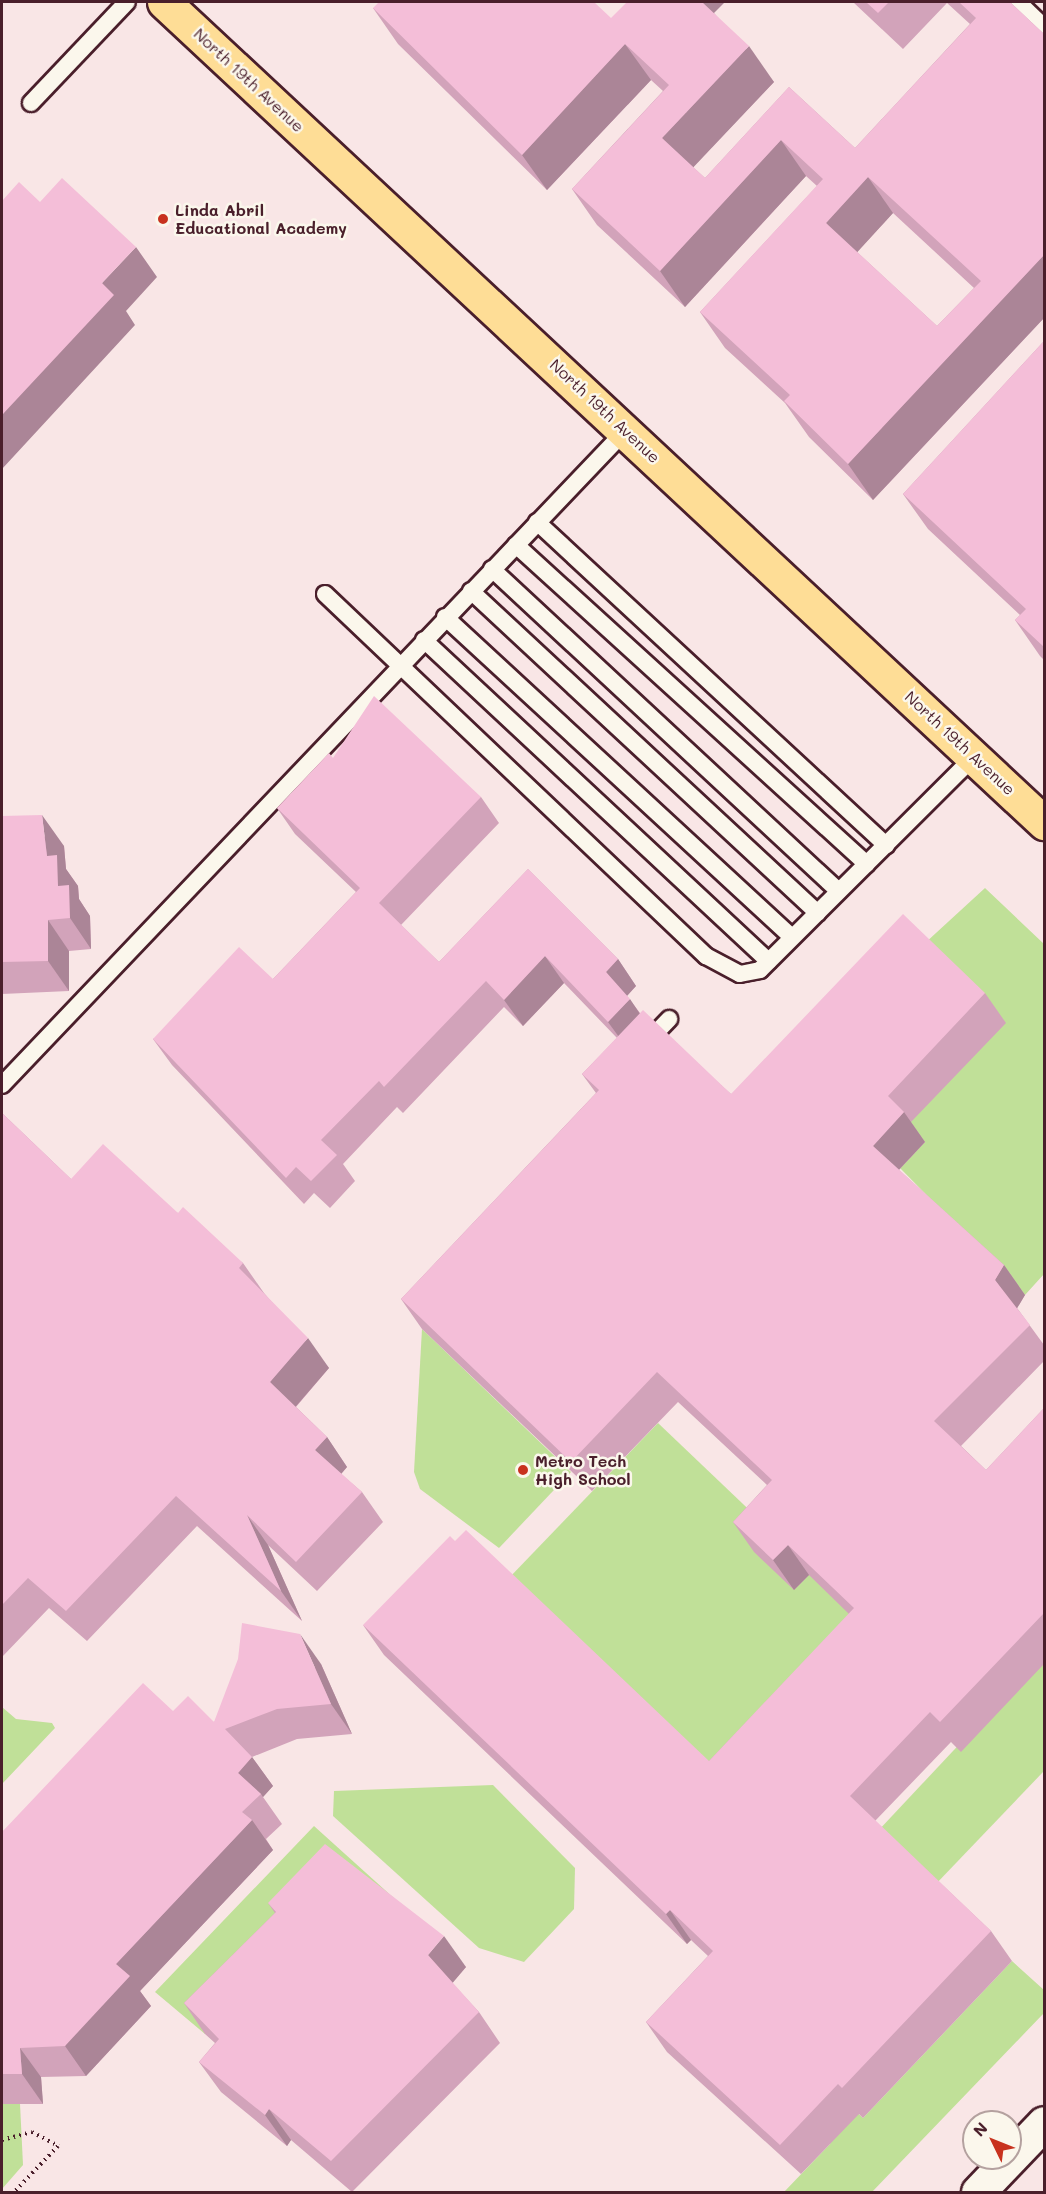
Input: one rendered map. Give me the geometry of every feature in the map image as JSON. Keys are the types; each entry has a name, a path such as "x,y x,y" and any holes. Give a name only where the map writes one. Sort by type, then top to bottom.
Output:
{"main road":[{"name":"North 19th Avenue","path":"164,2 626,430 1044,823"},
{"path":"978,2193 1044,2124"}],"lane":[{"path":"31,103 127,2"},
{"path":"1018,2 1044,27"},
{"path":"2,1085 445,617 626,430"},
{"path":"537,522 885,845"},
{"path":"516,545 866,864"},
{"path":"492,569 839,891"},
{"path":"471,591 817,913"},
{"path":"325,594 706,956 740,974 760,970 975,756"},
{"path":"445,617 792,937"},
{"path":"424,640 768,961"},
{"path":"636,1054 669,1019"}],"path":[{"path":"2,2140 32,2132 58,2146 14,2193"}],"green space":[{"path":"985,888 1044,944 1044,1274 1025,1295 900,1168 925,1142 908,1125 924,944"},
{"path":"422,1329 571,1472 499,1548 420,1489 414,1472"},
{"path":"658,1423 853,1609 730,1791 508,1579"},
{"path":"1044,1654 1044,1771 934,1886 877,1832"},
{"path":"2,1707 16,1719 52,1723 55,1728 2,1784"},
{"path":"493,1785 575,1868 574,1909 524,1962 479,1948 333,1816 334,1791"},
{"path":"314,1826 396,1900 244,1994 205,2034 155,1992"},
{"path":"1012,1961 1044,1990 1044,2013 872,2192 784,2192 830,2144 843,2099 863,2118"},
{"path":"2,2104 20,2104 23,2165 2,2189"}],"building":[{"path":"379,2 594,2 611,18 627,2 702,2 749,46 662,138 705,178 789,87 855,148 976,18 959,2 1010,2 1044,34 1044,255 848,464 784,401 790,395 700,312 823,179 781,140 660,271 572,189 669,85 625,44 522,155 373,8","holes":["868,177 981,281 937,326 826,223"]},
{"path":"866,2 889,2 878,13"},
{"path":"62,178 136,247 102,283 114,295 2,415 2,201 19,182 40,202"},
{"path":"1044,341 1044,647 1015,620 1026,609 903,494"},
{"path":"374,696 481,797 379,903 439,962 528,869 618,959 606,972 630,999 608,1022 545,956 504,1000 486,981 384,1087 379,1081 321,1140 337,1155 311,1181 296,1167 286,1178 153,1039 239,947 273,979 360,888 277,808 329,753 333,758"},
{"path":"42,815 47,856 57,855 58,886 69,885 70,918 48,920 48,961 2,962 2,816"},
{"path":"903,914 985,993 888,1096 904,1112 873,1146 1004,1265 995,1280 1030,1325 934,1421 986,1470 1044,1408 1044,1613 940,1722 930,1712 850,1796 991,1931 842,2088 838,2084 780,2145 646,2022 713,1951 670,1910 666,1914 363,1625 450,1536 455,1541 466,1530 709,1761 854,1608 788,1545 773,1560 733,1522 772,1480 657,1372 571,1462 401,1299 599,1090 582,1074 643,1010 731,1094"},
{"path":"2,1113 71,1179 103,1144 178,1213 183,1207 243,1263 239,1268 308,1338 270,1382 327,1437 315,1450 362,1492 296,1562 247,1515 281,1591 176,1496 66,1611 28,1578 2,1605"},
{"path":"242,1623 300,1634 331,1704 277,1709 225,1729 252,1757 238,1773 261,1794 242,1812 252,1820 116,1964 130,1976 65,2046 20,2048 22,2074 2,2074 2,1832 143,1683 173,1711 188,1696 214,1722 238,1659"},
{"path":"325,1844 444,1936 428,1955 479,2012 331,2161 269,2109 265,2115 199,2062 219,2039 184,2003 276,1912 268,1903"}],"place":[{"name":"Linda Abril Educational Academy","path":"163,219"},
{"name":"Metro Tech High School","path":"523,1470"}]}
